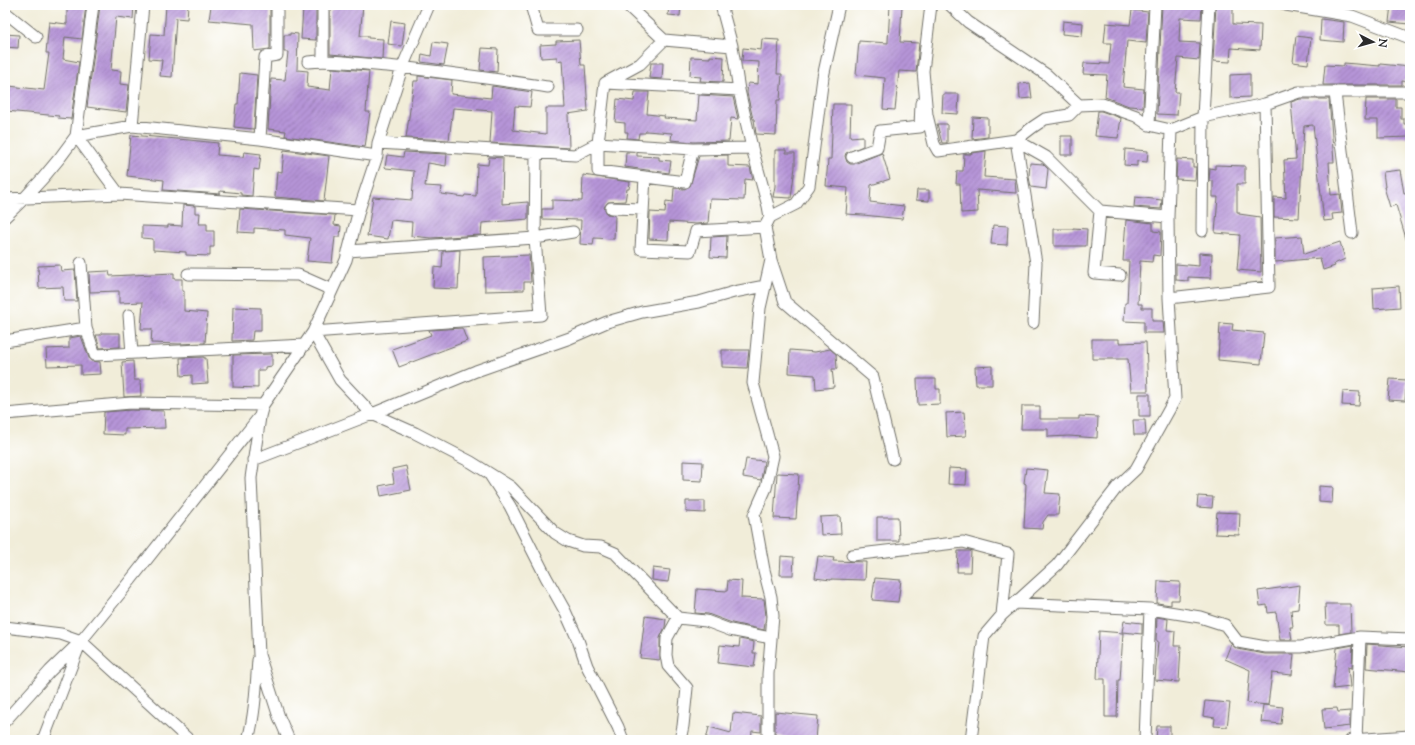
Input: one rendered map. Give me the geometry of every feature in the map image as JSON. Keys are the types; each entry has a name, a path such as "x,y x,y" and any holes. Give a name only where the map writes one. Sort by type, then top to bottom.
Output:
{"street":[{"path":"5,217 56,165 76,136 93,5"},
{"path":"132,126 143,5"},
{"path":"260,139 265,57 276,55 277,5"},
{"path":"323,5 324,60"},
{"path":"248,740 251,730 256,693 259,655 251,478 260,416 263,405 313,332 346,260 359,210 377,156 378,142 402,68 429,5"},
{"path":"531,5 538,30 577,30"},
{"path":"627,5 664,40 732,46"},
{"path":"721,5 732,46 739,90 752,148 768,206 767,222 770,260 766,286 760,308 753,383 773,456 766,488 754,516 764,570 771,597 772,616 768,674 768,740"},
{"path":"645,177 642,209 641,249 690,251 696,231 767,222 796,204 809,186 823,77 839,5"},
{"path":"852,157 877,148 880,132 920,128 923,71 931,5"},
{"path":"950,5 968,22 1047,75 1079,105"},
{"path":"1149,125 1155,5"},
{"path":"1202,231 1203,117 1209,5"},
{"path":"1288,5 1352,16 1410,38"},
{"path":"5,12 36,37"},
{"path":"606,83 640,64 664,40"},
{"path":"308,62 324,60 472,75 548,87"},
{"path":"923,71 927,115 932,138 938,151 1016,140 1045,119 1069,115 1079,105 1102,104 1136,116 1149,125 1171,130 1203,117 1265,104 1299,92 1410,92"},
{"path":"606,83 739,90"},
{"path":"606,83 598,143 598,171 685,182 692,149"},
{"path":"1335,93 1352,233"},
{"path":"1169,298 1269,287 1265,104"},
{"path":"76,136 132,126 260,139 377,156"},
{"path":"971,740 984,636 1002,615 1057,565 1118,486 1136,470 1175,399 1169,298 1168,217 1171,130"},
{"path":"76,136 119,194"},
{"path":"1016,140 1046,157 1100,211 1168,217"},
{"path":"1016,140 1036,263 1033,323"},
{"path":"378,142 536,154 575,155 598,143 692,149 752,148"},
{"path":"313,332 541,315 535,238 536,154"},
{"path":"5,199 119,194 359,210"},
{"path":"611,208 642,209"},
{"path":"1100,211 1094,273 1120,275"},
{"path":"348,251 535,238 573,232"},
{"path":"770,260 785,302 873,377 893,459"},
{"path":"81,263 86,328 95,355 305,345"},
{"path":"188,274 298,275 332,290"},
{"path":"253,460 372,414 476,371 570,338 607,322 642,312 699,302 734,292 766,286"},
{"path":"129,315 132,353"},
{"path":"5,341 86,328"},
{"path":"313,332 340,380 372,414 415,433 511,487 555,533 568,541 583,546 601,547 615,553 678,618 706,621 730,630 771,638"},
{"path":"5,414 131,403 263,405"},
{"path":"5,720 81,640 122,591 260,416"},
{"path":"488,473 510,506 565,611 578,640 587,666 623,740"},
{"path":"852,555 963,542 1008,554 1002,615"},
{"path":"1015,603 1150,609 1200,617 1225,625 1238,642 1266,647 1301,647 1360,637 1410,639"},
{"path":"1145,740 1150,609"},
{"path":"678,618 667,638 666,655 668,666 687,688 680,740"},
{"path":"5,627 61,634 81,640 189,740"},
{"path":"1360,637 1354,740 1410,736"},
{"path":"43,740 81,640"},
{"path":"259,655 279,717 289,740"}],"building":[{"path":"67,5 86,5 82,39 65,37 63,59 79,62 71,119 58,118 59,116 6,111 9,86 44,90 49,53 46,53 49,22 67,24"},
{"path":"100,5 134,5 133,19 116,17 111,70 121,71 120,84 129,85 126,112 87,107"},
{"path":"166,5 188,5 187,19 176,18 172,77 160,76 162,60 149,59 151,34 164,35"},
{"path":"241,5 270,5 270,49 254,51 253,24 209,20 211,6 241,7"},
{"path":"333,5 363,5 360,36 383,39 382,59 330,54 330,10 332,10"},
{"path":"669,5 681,5 680,16 668,15"},
{"path":"890,5 902,5 900,42 919,43 916,72 899,71 895,110 883,109 885,78 856,75 859,41 888,43"},
{"path":"1162,5 1202,5 1201,19 1180,18 1179,42 1200,43 1199,60 1178,58 1175,92 1179,92 1177,115 1157,114"},
{"path":"1216,5 1233,5 1233,24 1261,25 1260,50 1231,48 1230,62 1213,61"},
{"path":"1391,5 1410,5 1410,24 1389,22"},
{"path":"303,8 316,9 316,40 301,39"},
{"path":"1132,10 1148,12 1146,43 1127,41 1123,87 1144,89 1143,107 1129,106 1105,97 1107,75 1083,74 1084,63 1109,64 1111,43 1104,43 1106,23 1130,25"},
{"path":"1321,19 1344,22 1343,42 1320,40"},
{"path":"391,21 405,23 402,46 388,44"},
{"path":"1063,21 1083,23 1082,36 1062,34"},
{"path":"290,33 298,34 297,70 308,71 307,87 330,90 332,68 369,71 366,112 370,112 365,147 285,136 286,131 268,129 271,79 285,80 288,52 284,52 284,35 290,35"},
{"path":"5,34 19,35 18,48 5,47"},
{"path":"1296,36 1311,38 1308,64 1293,62"},
{"path":"762,39 779,40 777,74 782,74 780,100 777,100 776,135 756,134 754,119 747,93 748,83 758,84 759,62 742,61 743,48 761,50"},
{"path":"579,40 581,65 585,65 588,111 568,114 569,148 490,143 492,111 453,108 449,140 406,138 414,81 418,81 418,76 452,80 451,94 491,98 492,86 532,92 530,107 515,106 513,130 546,134 546,108 565,108 562,60 557,61 557,57 541,58 540,45 556,44 556,41"},
{"path":"433,42 448,44 444,65 421,62 422,54 431,56"},
{"path":"482,48 498,49 497,72 480,70"},
{"path":"710,56 724,57 723,82 700,81 701,77 690,76 691,57 710,58"},
{"path":"651,63 663,63 662,79 649,78"},
{"path":"1344,63 1410,67 1410,82 1402,81 1402,85 1323,85 1325,65 1344,66"},
{"path":"240,73 257,75 254,129 234,127 236,104 238,104"},
{"path":"1250,74 1250,97 1230,98 1230,75"},
{"path":"1030,83 1032,98 1020,99 1019,84"},
{"path":"635,92 649,92 647,114 665,116 664,118 697,120 699,95 733,97 738,119 731,118 729,141 694,142 671,140 672,133 646,131 645,133 639,133 638,139 627,138 628,132 625,132 625,123 615,122 617,99 634,101"},
{"path":"943,94 959,94 958,114 942,113"},
{"path":"1300,99 1329,99 1334,162 1329,162 1331,195 1340,194 1342,213 1332,214 1333,220 1324,221 1313,125 1304,126 1299,218 1274,217 1274,197 1286,198 1284,160 1296,159 1291,102"},
{"path":"1366,99 1396,99 1396,107 1401,107 1401,119 1404,119 1404,124 1410,124 1410,137 1378,138 1378,120 1365,120"},
{"path":"833,104 851,104 850,137 863,136 863,146 846,153 845,156 847,162 854,164 882,153 890,179 871,185 870,202 904,206 902,219 846,214 848,188 826,186 828,159 831,159"},
{"path":"1098,111 1121,118 1118,138 1095,136"},
{"path":"973,117 988,118 988,137 972,139"},
{"path":"937,124 947,124 947,143 942,143"},
{"path":"131,135 218,143 217,155 243,157 244,152 261,154 259,170 254,169 252,196 241,195 241,193 220,191 220,194 163,190 164,180 127,176"},
{"path":"1061,136 1072,136 1072,155 1061,155"},
{"path":"1125,149 1148,151 1147,162 1137,161 1137,166 1124,165"},
{"path":"284,150 329,156 324,201 275,197 277,171 282,172"},
{"path":"775,150 786,150 786,153 795,153 795,167 791,198 773,197 775,186"},
{"path":"986,151 984,177 1015,179 1016,193 977,190 978,212 961,213 960,184 956,184 957,171 963,171 964,154"},
{"path":"404,152 447,154 446,166 428,163 425,186 442,187 441,194 464,197 465,195 476,196 477,164 488,165 489,157 503,158 502,204 528,202 528,219 482,223 481,235 431,238 411,236 412,222 391,220 388,239 367,236 373,197 412,200 414,171 385,167 387,155 403,157"},
{"path":"626,152 637,152 637,156 659,157 659,160 671,161 669,173 625,167"},
{"path":"728,155 728,166 750,167 753,180 745,179 744,200 710,199 708,223 696,224 669,222 668,240 649,239 650,212 665,213 666,201 673,202 674,188 684,189 690,186 699,156"},
{"path":"1177,159 1193,160 1193,167 1196,167 1195,180 1176,179"},
{"path":"1030,163 1043,164 1048,169 1046,189 1031,187 1029,177"},
{"path":"1215,165 1245,166 1245,184 1237,184 1237,212 1239,212 1239,214 1260,217 1261,272 1237,270 1240,235 1215,233 1218,197 1213,197 1213,181 1209,181 1210,168 1215,169"},
{"path":"1400,170 1404,193 1410,192 1410,242 1407,242 1396,205 1390,207 1384,187 1383,172"},
{"path":"583,175 630,182 625,201 608,202 604,207 607,214 615,215 614,239 594,238 593,245 580,244 581,220 542,219 542,209 552,209 552,200 582,201"},
{"path":"917,190 929,190 929,201 916,200"},
{"path":"1135,197 1162,200 1161,209 1134,207"},
{"path":"183,205 195,206 195,213 200,213 199,224 207,224 207,231 214,231 214,247 210,247 210,256 186,255 186,252 153,250 153,239 142,238 142,226 182,226"},
{"path":"240,209 335,215 334,225 341,226 340,237 335,237 332,263 307,261 310,238 285,235 285,230 254,228 254,233 238,232"},
{"path":"1126,220 1153,223 1153,231 1161,232 1160,256 1153,255 1152,262 1140,261 1138,304 1142,304 1142,308 1152,308 1152,321 1163,321 1164,333 1144,333 1144,322 1124,321 1125,303 1127,303 1129,261 1123,261"},
{"path":"993,225 1008,226 1007,245 991,244"},
{"path":"1054,229 1087,229 1086,246 1054,246"},
{"path":"727,236 726,258 710,257 711,237"},
{"path":"1302,236 1304,254 1340,242 1345,259 1334,264 1335,266 1323,270 1320,258 1275,262 1275,238"},
{"path":"460,250 458,289 433,288 434,267 442,268 443,251"},
{"path":"1199,253 1212,254 1211,278 1188,277 1188,281 1176,280 1176,264 1199,266"},
{"path":"529,255 531,282 524,282 524,290 485,291 484,257"},
{"path":"60,265 61,271 75,270 77,301 64,301 63,287 39,288 38,266"},
{"path":"109,271 110,276 174,273 174,279 182,279 182,291 184,291 184,311 207,313 205,343 151,343 152,329 141,329 143,302 119,303 119,291 90,292 89,272"},
{"path":"1399,286 1400,307 1374,309 1373,288"},
{"path":"233,307 261,308 261,331 253,331 252,340 232,341"},
{"path":"1220,323 1233,324 1232,330 1264,333 1261,364 1218,360"},
{"path":"462,328 467,341 399,367 392,349 431,335 429,330"},
{"path":"101,333 120,333 120,347 100,348 96,335 101,335"},
{"path":"81,336 91,361 100,362 101,374 81,375 81,365 47,366 46,349 69,348 69,338"},
{"path":"1092,339 1119,339 1119,343 1146,342 1148,391 1131,391 1128,359 1092,359"},
{"path":"830,349 836,354 837,369 832,369 834,387 816,389 815,375 789,373 790,350 815,352"},
{"path":"722,350 749,350 747,368 722,367"},
{"path":"272,354 272,366 265,367 265,370 258,370 258,388 233,387 233,355"},
{"path":"180,358 206,358 208,383 192,384 192,375 181,376"},
{"path":"133,361 134,380 140,380 141,396 124,397 122,362"},
{"path":"992,366 992,385 976,385 975,367"},
{"path":"917,379 936,379 936,389 940,389 940,404 918,405"},
{"path":"1390,379 1407,380 1405,401 1388,400"},
{"path":"1343,391 1360,392 1359,406 1342,405"},
{"path":"1139,394 1150,394 1150,416 1139,416"},
{"path":"1022,406 1040,406 1040,419 1079,419 1079,416 1098,417 1097,438 1069,436 1048,437 1048,429 1021,429"},
{"path":"131,410 164,411 165,428 125,429 125,435 103,434 104,412"},
{"path":"964,412 966,436 947,437 946,413"},
{"path":"1133,420 1145,420 1146,435 1134,435"},
{"path":"746,459 764,461 761,480 743,477"},
{"path":"683,461 703,462 702,481 683,480"},
{"path":"406,466 411,490 381,496 379,486 394,483 392,469"},
{"path":"949,468 967,469 966,485 948,484"},
{"path":"1026,468 1048,470 1045,493 1060,494 1058,515 1048,515 1043,522 1042,529 1024,528 1026,484 1024,483"},
{"path":"777,473 799,474 796,519 774,518"},
{"path":"1319,486 1333,487 1332,503 1319,502"},
{"path":"1198,496 1213,497 1212,508 1197,507"},
{"path":"686,501 705,501 705,513 686,512"},
{"path":"1217,512 1240,513 1239,535 1215,534"},
{"path":"840,516 841,534 821,535 820,517"},
{"path":"877,517 898,517 899,541 877,541"},
{"path":"958,551 971,551 970,572 957,572"},
{"path":"781,556 794,557 793,575 780,575"},
{"path":"818,556 834,558 833,561 866,562 865,580 831,580 815,578"},
{"path":"653,568 670,570 668,582 652,580"},
{"path":"875,578 901,580 898,602 872,600"},
{"path":"728,580 742,581 741,598 764,599 766,616 764,630 732,623 708,614 695,613 697,589 727,591"},
{"path":"1158,581 1180,582 1179,600 1171,600 1171,605 1157,603"},
{"path":"1300,585 1298,609 1291,610 1293,627 1290,627 1292,640 1280,640 1276,612 1268,613 1267,605 1260,606 1258,591"},
{"path":"1325,604 1350,604 1351,632 1339,634 1339,625 1326,625"},
{"path":"645,616 666,619 665,627 660,638 660,660 640,658"},
{"path":"1157,617 1168,619 1167,630 1175,631 1174,646 1181,646 1179,682 1155,680 1158,641 1156,641"},
{"path":"1124,621 1142,623 1142,634 1122,632"},
{"path":"1099,631 1123,633 1120,680 1118,680 1117,717 1105,717 1105,679 1097,679"},
{"path":"740,639 754,642 753,653 756,653 754,667 718,663 720,645 739,647"},
{"path":"1231,644 1237,649 1265,654 1294,654 1292,675 1272,673 1268,705 1247,703 1250,670 1225,659"},
{"path":"1367,644 1410,647 1410,672 1366,668"},
{"path":"1353,645 1352,668 1348,667 1350,687 1333,689 1337,648"},
{"path":"1205,701 1230,703 1227,727 1214,726 1215,718 1203,716"},
{"path":"1263,705 1283,707 1281,724 1261,722"},
{"path":"1337,708 1338,712 1350,711 1350,726 1324,729 1322,709"},
{"path":"775,712 818,716 816,740 775,736"},
{"path":"733,713 761,716 761,732 752,731 751,740 706,740 709,727 731,733"},
{"path":"1157,726 1170,726 1170,740 1156,740"}]}
